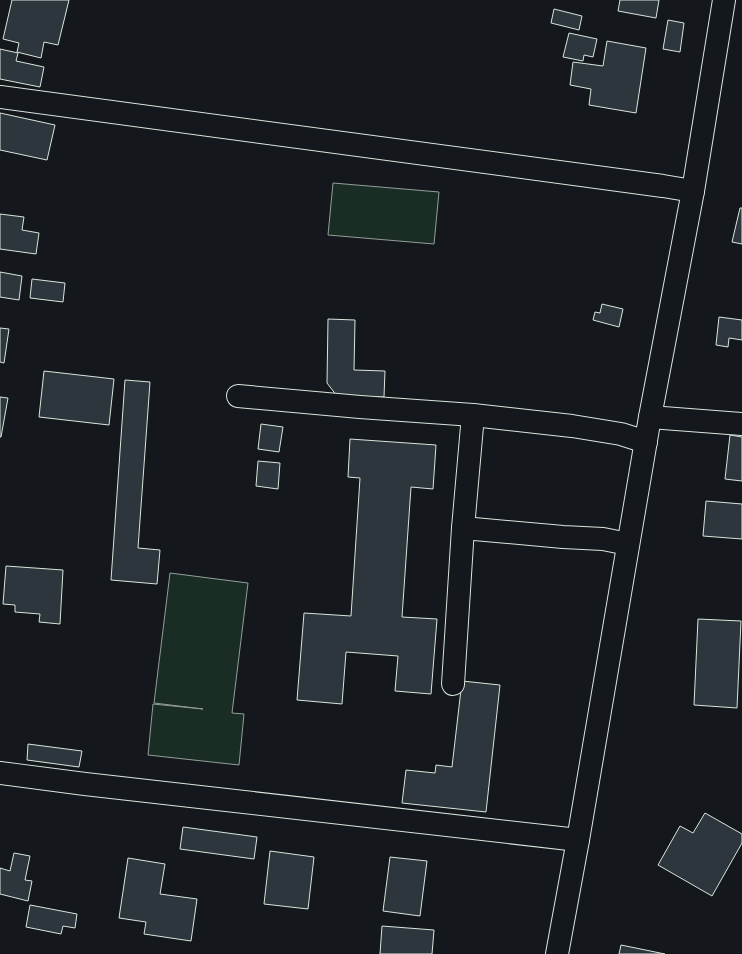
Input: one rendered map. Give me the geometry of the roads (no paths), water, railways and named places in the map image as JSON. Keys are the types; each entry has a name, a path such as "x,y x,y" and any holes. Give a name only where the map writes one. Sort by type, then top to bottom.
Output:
{"street":[{"path":"557,954 578,840 650,417 693,191 724,0"},
{"path":"0,97 693,191"},
{"path":"238,396 473,415 572,426 621,434 646,442"},
{"path":"453,684 463,528 473,415"},
{"path":"650,417 742,424"},
{"path":"463,528 603,539 628,544"},
{"path":"0,773 84,784 578,840"}]}
